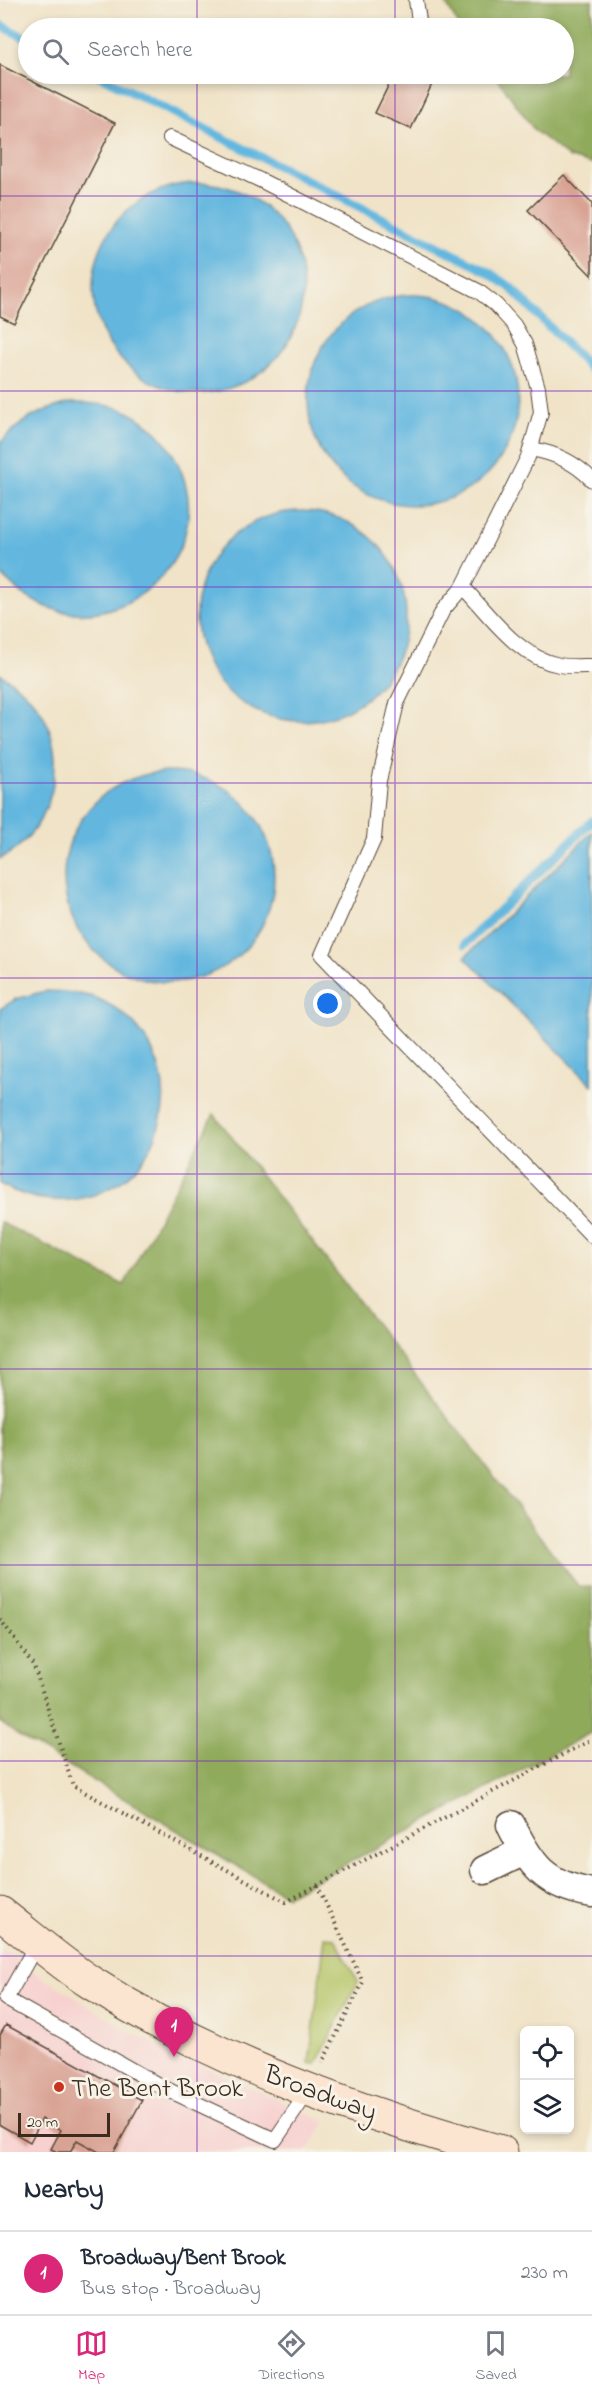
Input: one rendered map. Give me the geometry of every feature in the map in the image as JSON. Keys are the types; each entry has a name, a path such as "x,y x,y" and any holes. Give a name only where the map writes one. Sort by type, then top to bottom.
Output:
{"street":[{"path":"511,1825 524,1851 542,1873 569,1889 592,1893"},
{"path":"485,1870 524,1851"},
{"name":"Broadway","path":"0,1913 88,1981 157,2022 234,2059 309,2090 440,2135 501,2152"}],"lane":[{"path":"416,0 419,18"},
{"path":"170,138 264,182 478,291 496,305 514,325 525,344 538,388 541,412 531,449 463,587 443,609 397,703 379,781 374,839 322,955 592,1236"},
{"path":"531,449 564,458 584,471 592,480"},
{"path":"463,587 504,632 533,656 560,665 592,666"},
{"path":"38,1942 6,1999 162,2087 275,2140 309,2090"}],"path":[{"path":"0,1619 34,1666 73,1786 286,1902 592,1739"},
{"path":"309,2090 363,1982 318,1886"}],"shaded area":[{"path":"0,1950 133,2034 326,2122 306,2152 0,2152"}],"green space":[{"path":"444,0 592,0 592,164 570,158 535,131 501,84 574,84 574,18 454,18"},
{"path":"214,1114 579,1587 592,1586 592,1732 287,1896 17,1735 0,1722 0,1222 124,1285"},
{"path":"325,1937 335,1938 358,1982 316,2064 309,2063"}],"water":[{"path":"188,183 208,183 229,187 248,195 279,221 291,238 299,257 303,288 299,319 291,338 265,369 248,381 229,389 208,393 188,393 167,389 148,381 117,355 105,338 97,319 93,298 93,278 97,257 105,238 131,207 148,195 167,187"},
{"path":"403,295 423,295 444,299 463,307 494,333 506,350 514,369 518,400 514,431 506,450 480,481 463,493 444,501 423,505 403,505 382,501 363,493 332,467 320,450 312,431 308,410 308,390 312,369 320,350 346,319 363,307 382,299"},
{"path":"70,403 107,405 128,412 144,422 169,448 178,463 188,498 185,534 177,555 164,574 147,590 128,602 107,610 84,613 62,611 40,604 18,591 0,574 0,443 32,417"},
{"path":"291,511 311,511 332,515 351,523 382,549 394,566 402,585 406,616 402,647 394,666 368,697 351,709 332,717 311,721 291,721 270,717 251,709 220,683 208,666 200,647 196,626 196,606 200,585 208,566 234,535 251,523 270,515"},
{"path":"0,674 21,689 38,707 48,726 54,748 55,770 52,791 33,831 18,847 0,859"},
{"path":"159,772 179,772 200,776 219,784 250,810 262,827 270,846 274,877 270,908 262,927 236,958 219,970 200,978 179,982 159,982 138,978 119,970 88,944 76,927 68,908 64,887 64,867 68,846 76,827 102,796 119,784 138,776"},
{"path":"592,832 592,1085 465,957"},
{"path":"45,991 89,996 119,1011 144,1036 153,1052 163,1086 160,1123 150,1148 136,1168 118,1183 97,1194 73,1200 49,1200 24,1195 0,1184 0,1009 16,999"}],"building":[{"path":"0,65 18,74 18,84 38,84 115,123 14,323 0,316"},
{"path":"389,84 432,84 411,129 375,113"},
{"path":"564,175 592,204 592,276 528,210"},
{"name":"The Bent Brook","path":"6,2025 142,2100 114,2152 99,2152 77,2140 70,2152 57,2152 51,2149 61,2130 42,2119 30,2142 0,2125 0,2035"}],"waterway":[{"path":"0,25 18,34"},
{"path":"116,84 489,272 510,287 592,370"},
{"path":"465,944 592,821"}],"place":[{"name":"Broadway/Bent Brook","path":"174,2057"},
{"name":"The Bent Brook","path":"59,2087"}]}
